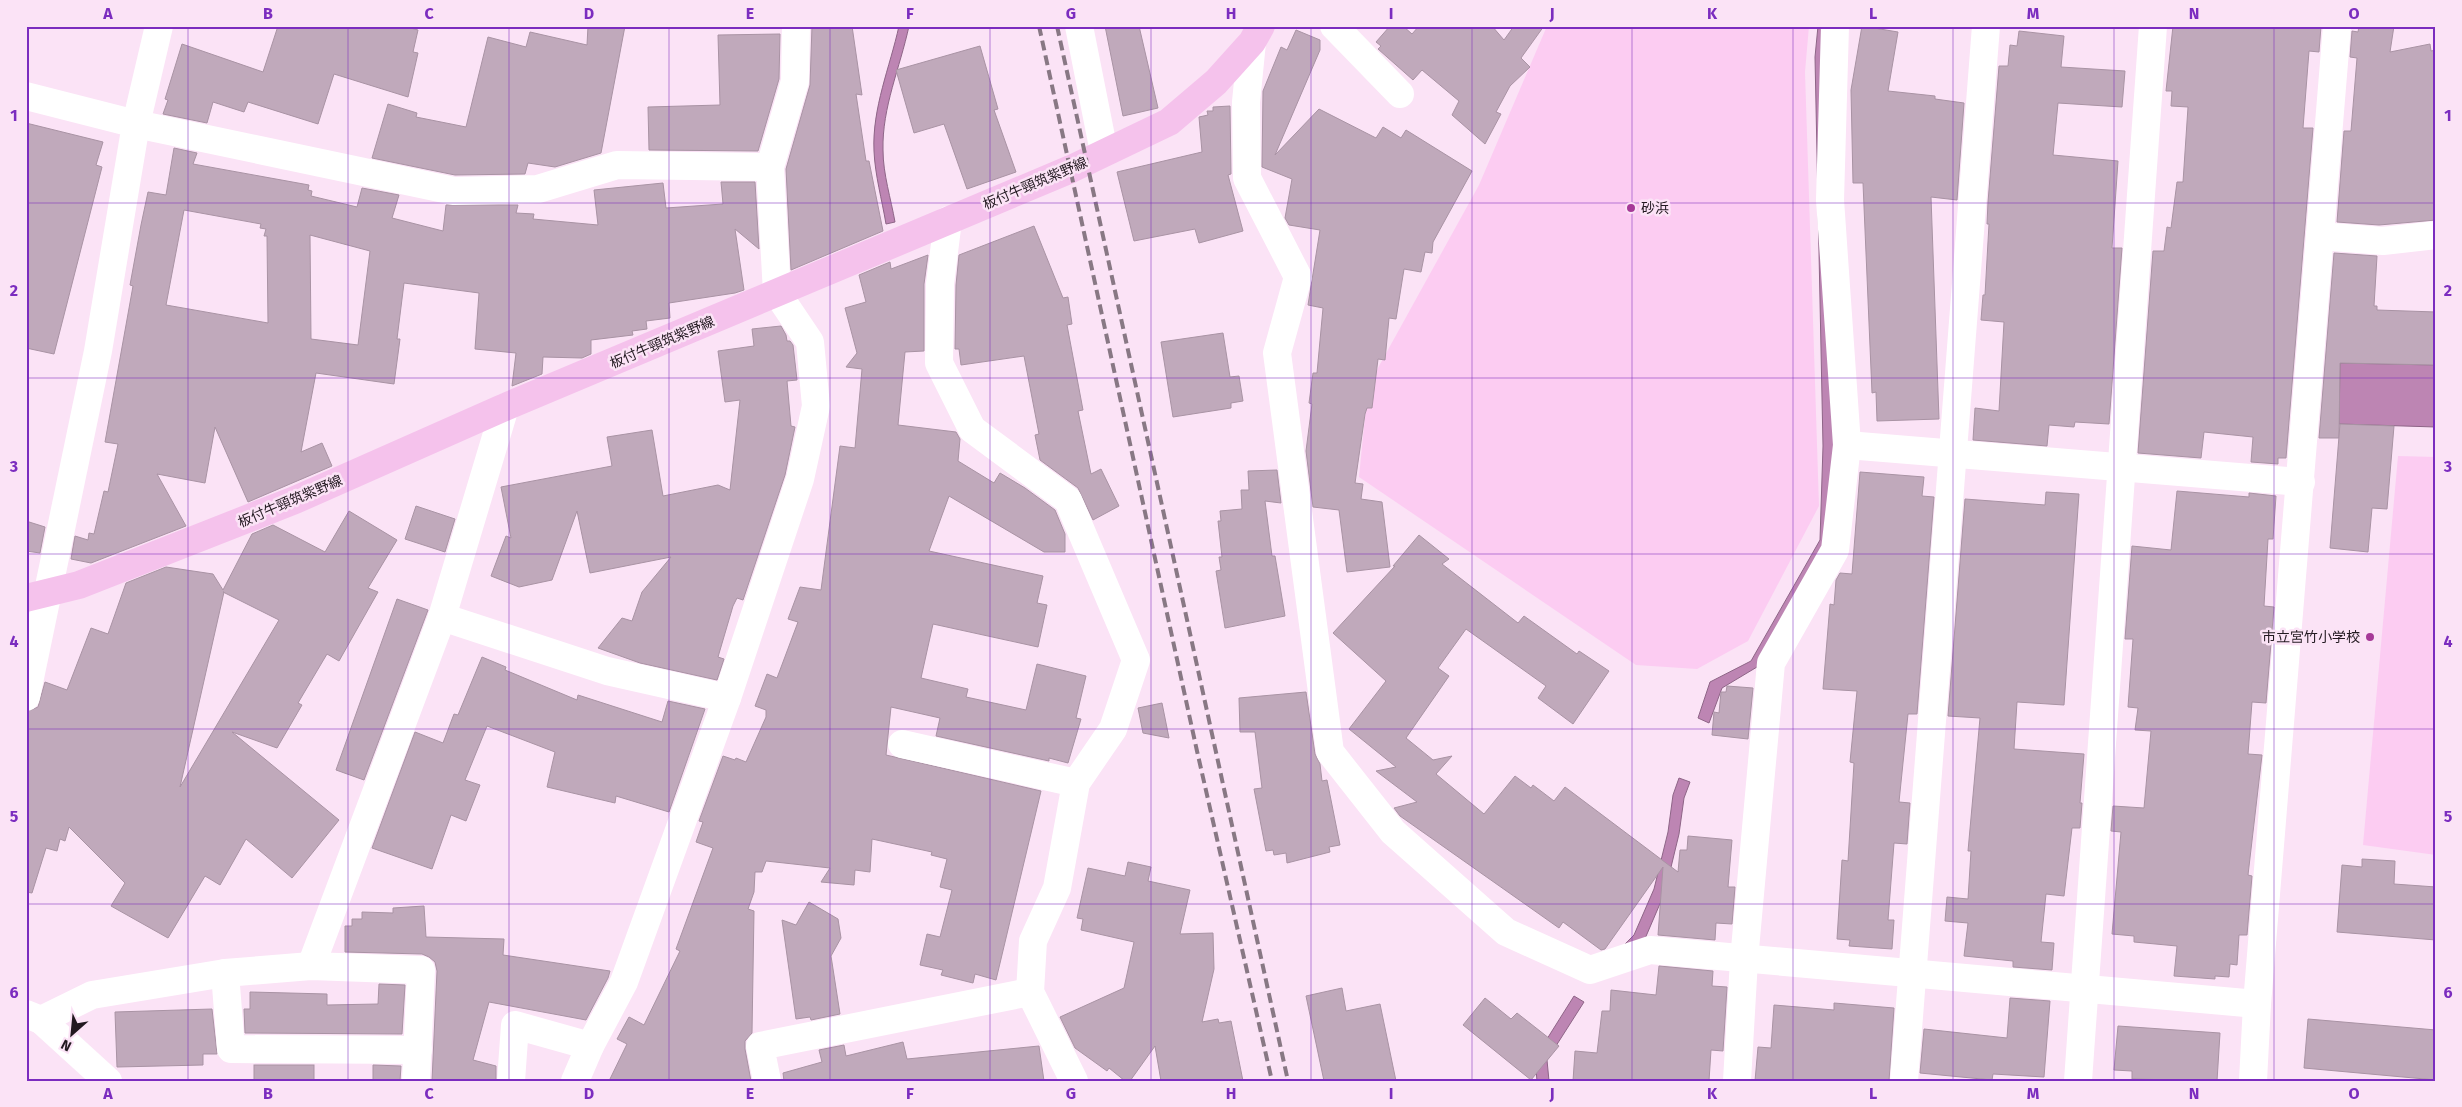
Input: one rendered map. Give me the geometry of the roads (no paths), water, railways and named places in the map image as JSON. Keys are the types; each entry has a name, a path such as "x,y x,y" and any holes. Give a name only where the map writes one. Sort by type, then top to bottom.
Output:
{"main road":[{"name":"板付牛頸筑紫野線","path":"37,595 79,585 295,500 506,407 1071,168 1169,122 1216,82 1256,34"}],"street":[{"path":"26,697 37,595 98,351 136,124 159,26"},
{"path":"575,1081 590,1046 624,982 728,698 800,479 816,406 810,342 777,293 770,167 795,81 796,26"},
{"path":"1079,26 1104,152"},
{"path":"1334,26 1400,94"},
{"path":"1738,1081 1744,960 1771,663 1835,550 1847,444 1830,200 1835,26"},
{"path":"1904,1081 1986,26"},
{"path":"2078,1081 2153,26"},
{"path":"2253,1081 2257,1004 2337,26"},
{"path":"1256,34 1246,102 1247,178 1298,277 1277,353 1330,752 1393,832 1506,932 1590,970 1650,950 1744,960 2257,1004"},
{"path":"26,96 136,124 454,191 538,189 617,165 770,167"},
{"path":"948,220 940,284 939,363 972,429 1068,500 1136,660 1113,729 1076,783 1058,888 1033,941 1030,992 1074,1081"},
{"path":"2320,236 2383,241 2436,235"},
{"path":"311,966 442,617 506,407"},
{"path":"1847,444 2301,482"},
{"path":"442,617 608,671 728,698"},
{"path":"902,744 1076,783"},
{"path":"108,1081 34,1017 92,995 225,973 311,966 420,970 416,1081"},
{"path":"225,973 231,1049 418,1050"},
{"path":"767,1081 760,1046 1030,992"},
{"path":"511,1081 515,1025 590,1046"}],"railway":[{"path":"1039,26 1197,751 1272,1081"},
{"path":"1057,26 1288,1081"}],"place":[{"name":"砂浜","path":"1631,208"},
{"name":"市立宮竹小学校","path":"2370,637"}]}
